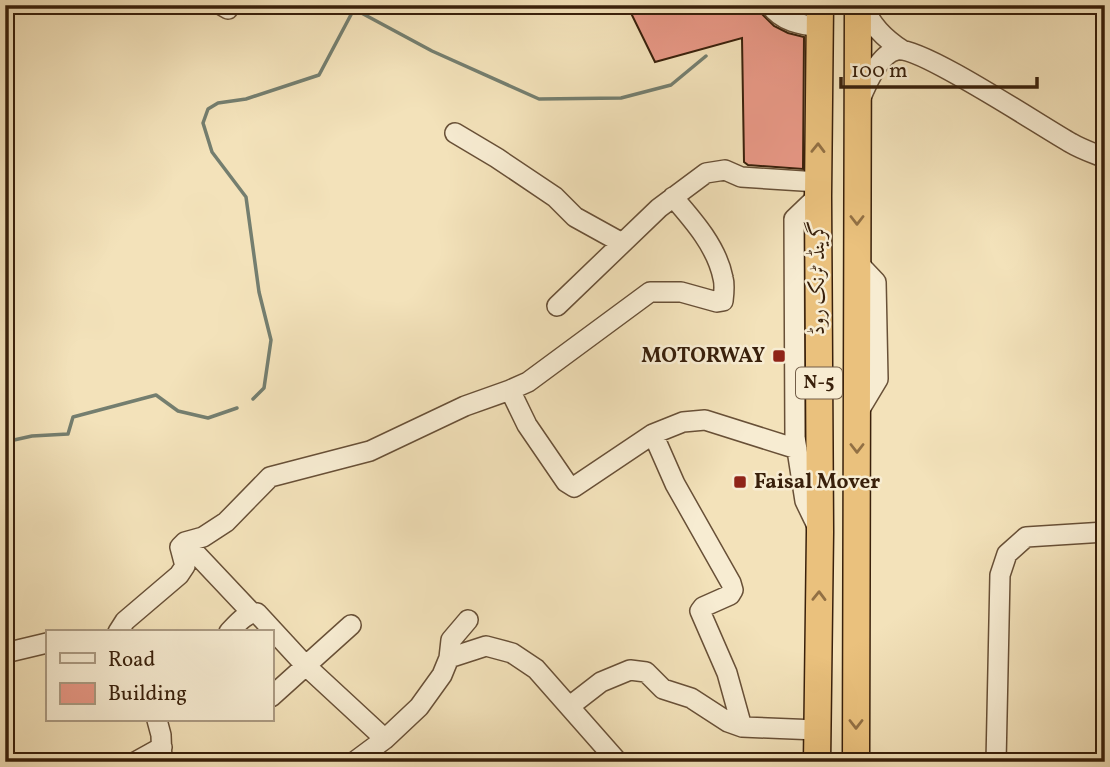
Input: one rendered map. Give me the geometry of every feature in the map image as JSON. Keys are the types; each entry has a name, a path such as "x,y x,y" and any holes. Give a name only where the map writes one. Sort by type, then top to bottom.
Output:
{"highway":[{"name":"گرینڈ ٹرنک روڈ","path":"854,762 857,108 861,5"},
{"name":"گرینڈ ٹرنک روڈ","path":"817,762 820,16"},
{"path":"819,635 825,650 829,680 831,685 835,686 843,679 850,650 847,551 857,538"},
{"path":"829,762 835,755 841,754 854,762"}],"street":[{"path":"770,5 775,12 796,24 820,16"},
{"path":"861,5 877,30 902,50 940,65 1072,144 1105,158"},
{"path":"857,108 879,65 890,53 902,50"},
{"path":"455,133 555,198 575,217 622,243"},
{"path":"557,306 659,208 706,173 725,170 741,177 818,189 794,219 795,437 805,501 820,533"},
{"path":"119,630 125,621 179,575 185,566 180,547 185,542 203,537 226,522 270,477 370,451 465,406 528,382 650,292 681,292 717,302 723,301 724,280 717,257 673,197"},
{"path":"510,390 527,425 570,486 574,486 653,434 683,422 705,420 797,449"},
{"path":"653,434 675,484 731,583 733,590 730,595 703,607 700,611 727,673 742,727"},
{"path":"996,762 1000,575 1007,554 1026,537 1105,532"},
{"path":"185,542 273,630"},
{"path":"231,630 252,612"},
{"path":"354,762 385,739 419,707 442,675 449,658 451,640 468,620"},
{"path":"273,695 351,625"},
{"path":"273,630 305,665 385,739"},
{"path":"5,653 46,643"},
{"path":"449,658 486,646 512,653 536,669 618,762"},
{"path":"570,706 601,682 630,670 646,672 663,689 691,698 728,722 742,727 817,730"},
{"path":"135,762 162,754 158,722"}],"building":[{"path":"627,5 758,5 761,13 774,26 804,37 803,169 748,165 744,162 742,38 655,62"}],"waterway":[{"path":"253,399 264,388 271,340 259,292 246,197 212,152 203,123 208,109 218,103 246,99 319,75 354,9 432,51 539,99 621,98 671,85 706,56"},
{"path":"5,442 32,436 68,434 73,417 156,395 178,411 208,418 237,408"}],"place":[{"name":"MOTORWAY","path":"779,356"},
{"name":"Faisal Mover","path":"740,482"}]}
